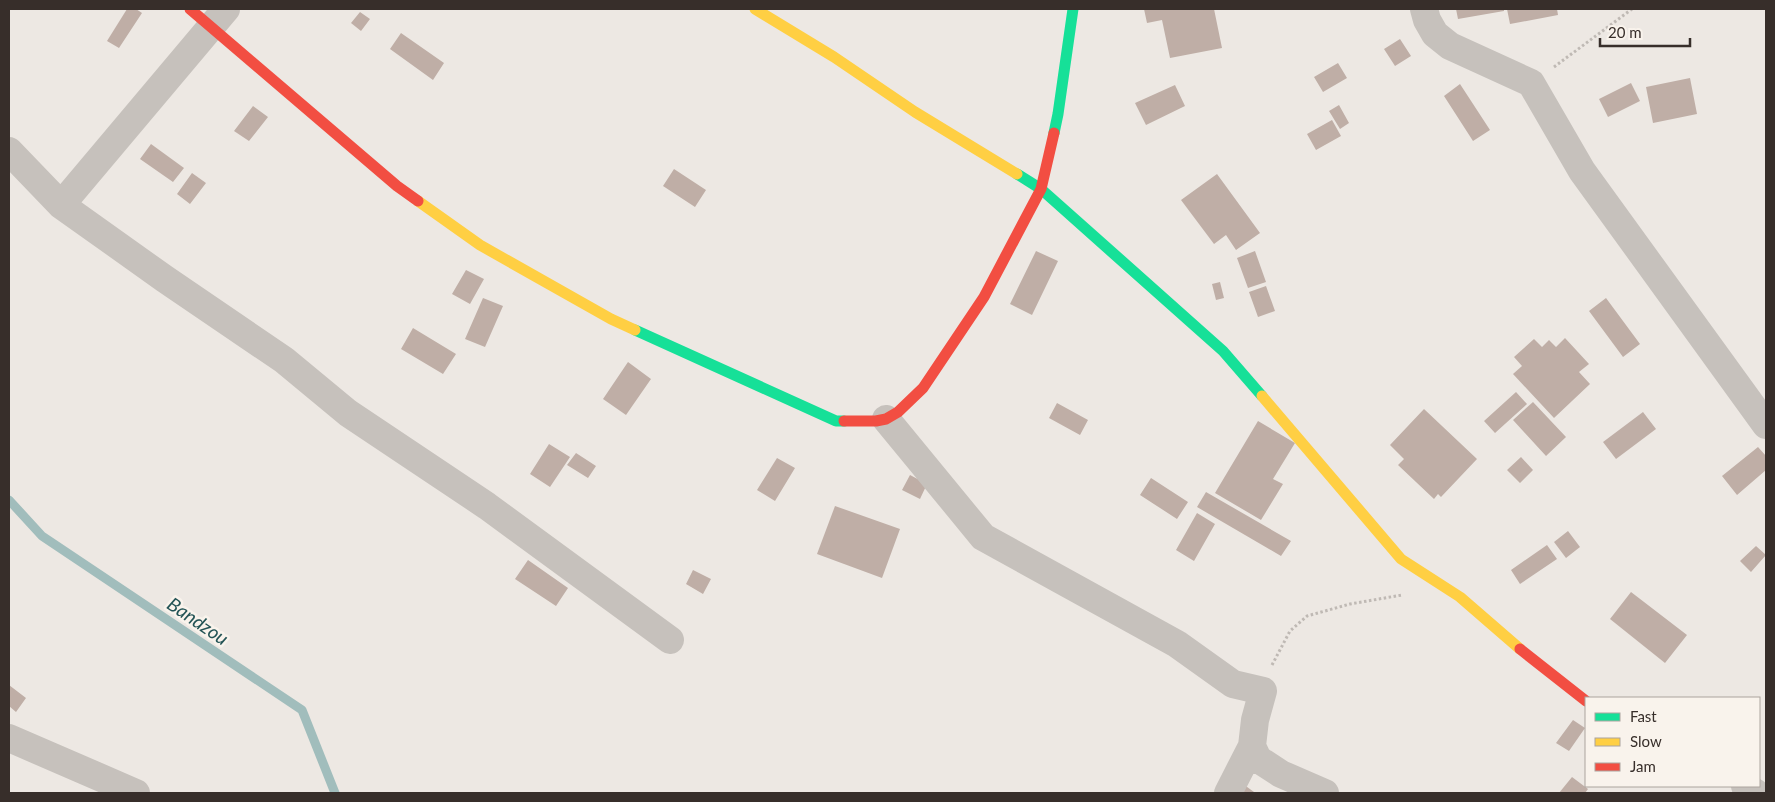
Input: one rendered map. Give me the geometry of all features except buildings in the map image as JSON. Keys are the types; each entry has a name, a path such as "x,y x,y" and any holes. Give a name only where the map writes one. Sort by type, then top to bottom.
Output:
{"street":[{"path":"190,9 218,18 397,186 480,245 611,319 836,421 876,421 886,419 898,412 923,388 984,297 1040,189 1058,114 1073,9"},
{"path":"1424,9 1426,20 1436,34 1450,46 1531,83 1582,171 1766,425"},
{"path":"765,11 914,112 1040,189 1222,351 1401,559 1460,598 1521,650 1585,700"},
{"path":"61,205 218,18"},
{"path":"9,151 61,205 284,360 348,413 487,506 670,640"},
{"path":"886,419 983,537 1177,644 1233,684 1263,691 1255,720 1252,746 1228,793"},
{"path":"9,738 136,793"},
{"path":"1252,746 1258,759 1281,774 1325,793"}],"path":[{"path":"1531,83 1632,9"},
{"path":"1263,691 1266,678 1290,631 1307,616 1350,604 1407,595"}],"waterway":[{"name":"Bandzou","path":"9,500 42,536 302,710 335,793"}],"traffic: fast":[{"path":"1054,133 1073,9"},
{"path":"1017,174 1041,189 1223,351 1262,396"},
{"path":"635,330 836,421 844,421"}],"traffic: slow":[{"path":"755,9 834,57 915,112 1017,174"},
{"path":"418,201 480,245 611,319 635,330"},
{"path":"1262,396 1401,559 1460,597 1520,649"}],"traffic: jam":[{"path":"190,9 397,186 418,201"},
{"path":"844,421 876,421 886,419 898,412 923,388 984,297 1041,189 1054,133"},
{"path":"1520,649 1585,700"}]}
